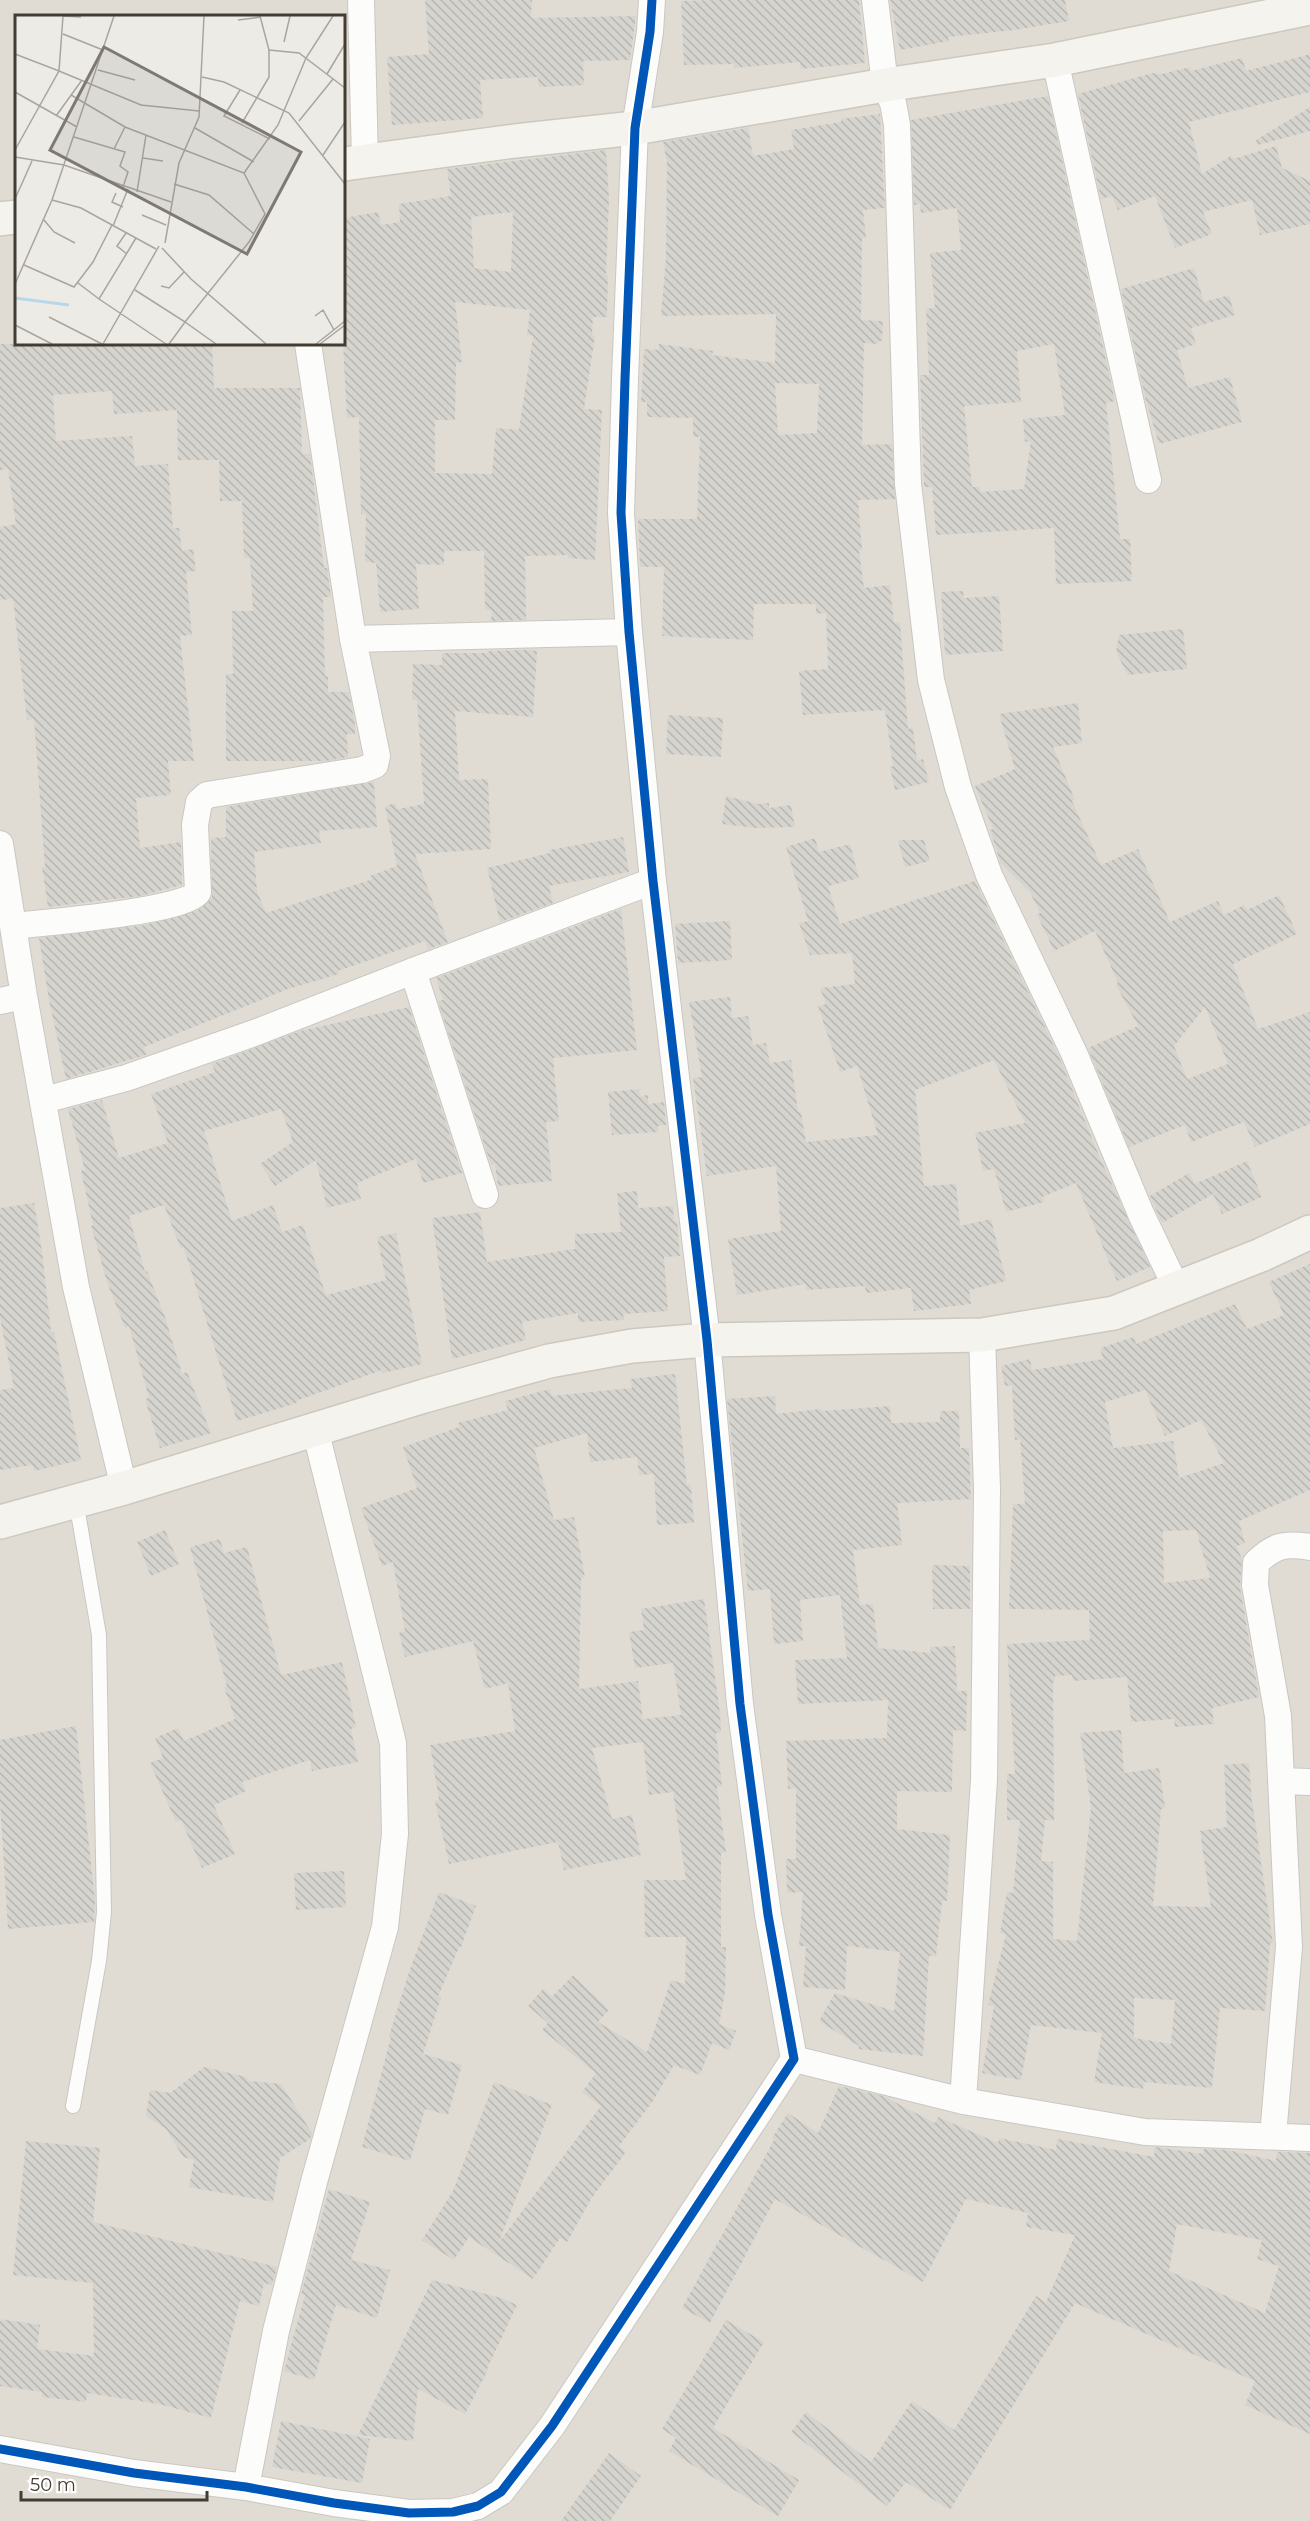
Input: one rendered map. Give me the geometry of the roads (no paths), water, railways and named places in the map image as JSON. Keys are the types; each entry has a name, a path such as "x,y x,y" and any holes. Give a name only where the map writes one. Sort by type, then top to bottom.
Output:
{"street":[{"path":"361,0 354,163 635,128 885,85 1055,60 1290,7"},
{"path":"0,2449 134,2473 246,2487 409,2513 453,2512 478,2506 501,2492 552,2426 794,2059 768,1915 740,1704 707,1340 652,881 629,632 621,513 635,128 650,32 652,0"},
{"path":"875,0 885,85 893,103 897,125 901,321 908,484 931,680 958,787 988,874 1074,1053 1141,1214 1177,1289"},
{"path":"1055,60 1148,480"},
{"path":"0,219 15,217"},
{"path":"13,926 128,913 189,900 198,892 195,825 199,802 207,795 362,770 375,765 377,756 353,639 308,345"},
{"path":"353,639 629,632"},
{"path":"0,844 13,926 12,999 44,1100 76,1287 124,1488"},
{"path":"44,1100 126,1078 257,1032 413,970 652,881"},
{"path":"413,970 485,1195"},
{"path":"0,1522 124,1488 315,1429 549,1361 632,1346 707,1340 982,1335 1114,1313 1177,1289 1310,1232"},
{"path":"963,2101 984,1780 987,1489 982,1335"},
{"path":"246,2487 276,2331 314,2182 385,1927 395,1833 393,1743 315,1429"},
{"path":"1273,2136 1289,1947 1278,1716 1256,1585 1256,1563 1269,1550 1291,1544 1310,1547"},
{"path":"1281,1781 1310,1782"},
{"path":"794,2059 963,2101 1145,2132 1310,2138"}],"lane":[{"path":"73,2106 99,1961 104,1912 99,1635 76,1501"}]}
